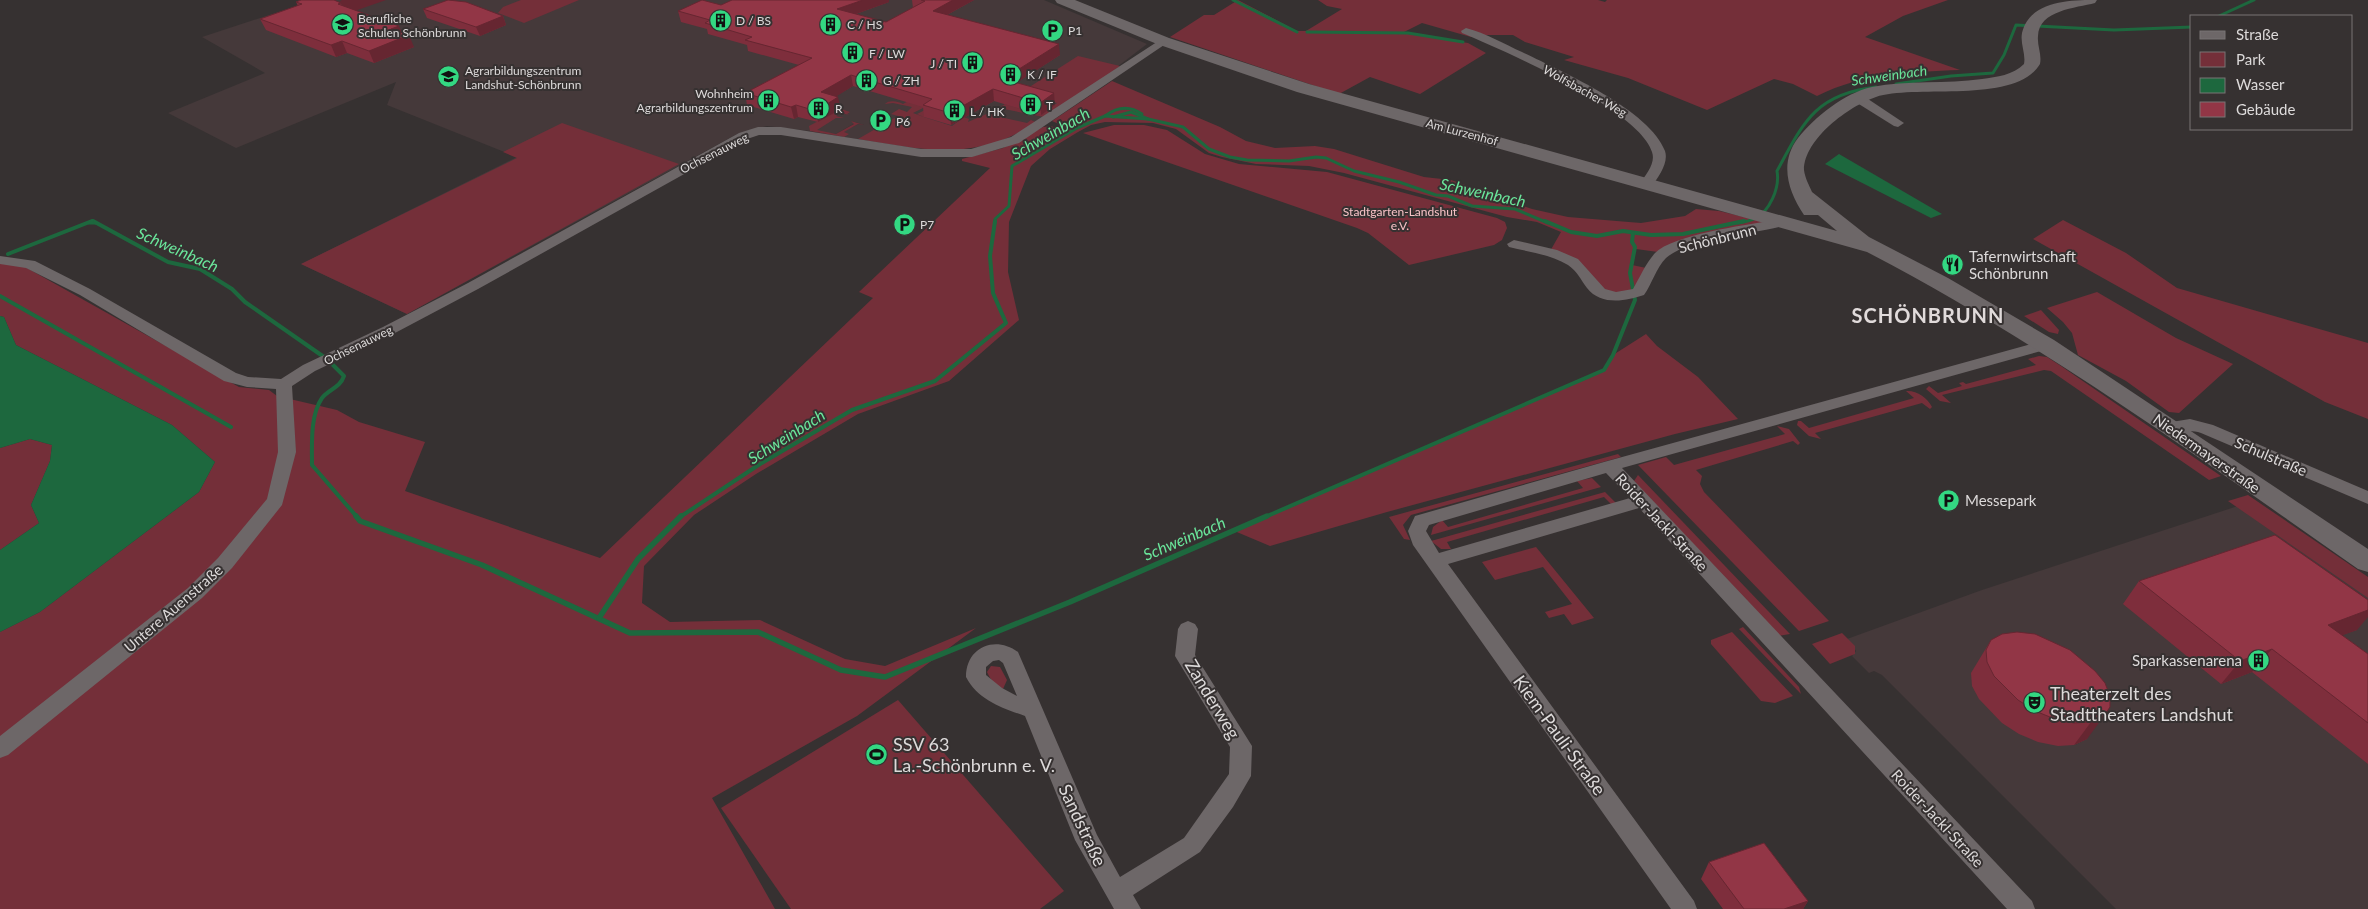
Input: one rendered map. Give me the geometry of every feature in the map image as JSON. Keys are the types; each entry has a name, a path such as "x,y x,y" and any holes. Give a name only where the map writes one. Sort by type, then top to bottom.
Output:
{"main road":[{"name":"Am Lurzenhof","path":"1062,0 1163,41 1311,90 1870,246"},
{"path":"1806,228 1811,210 1794,170 1803,146 1821,123 1858,98 1887,90 1987,83 2014,78 2032,65 2035,25 2056,9 2090,0"},
{"path":"1806,196 1870,246 1941,282 2046,345"},
{"name":"Niedermayerstraße","path":"2046,345 2171,427 2368,562"}],"street":[{"name":"Wolfsbacher Weg","path":"1466,31 1486,39 1627,114 1648,132 1659,150 1656,171 1647,183"},
{"name":"Ochsenauweg","path":"284,384 318,364 473,286 743,136 758,131 780,131 922,154 972,153 1015,140 1045,122 1163,41"},
{"path":"1858,98 1898,123"},
{"name":"Schönbrunn","path":"1514,244 1573,261 1585,271 1596,288 1601,292 1609,295 1626,296 1639,292 1662,254 1722,234 1774,224 1774,219"},
{"path":"1,260 30,264 85,292 230,377 247,382 284,384"},
{"name":"Roider-Jackl-Straße","path":"2023,909 1610,466 2046,345"},
{"name":"Untere Auenstraße","path":"0,749 195,593 230,557 276,501 287,452 284,384"},
{"name":"Schulstraße","path":"2171,427 2190,424 2207,429 2368,498"},
{"name":"Kiem-Pauli-Straße","path":"1610,466 1422,521 1417,531 1420,540 1434,561 1685,909"},
{"path":"1434,561 1642,501"},
{"name":"Zanderweg","path":"1122,901 1192,845 1240,776 1241,746 1185,656 1188,629"},
{"name":"Sandstraße","path":"1033,710 1086,840 1122,901"}],"shaded area":[{"path":"315,0 1044,0 1147,44 1083,93 1013,135 941,152 844,137 843,132 858,124 864,125 851,121 855,123 836,134 767,126 737,134 407,314 301,264 517,157 387,105 396,82 236,148 168,113 265,73 202,37"},
{"path":"2244,504 2368,590 2368,909 2116,909 1882,675 1874,671 1869,673 1852,656 1856,651 1847,639 1982,590"}],"green space":[{"path":"521,0 579,0 524,23 498,13 503,7"},
{"path":"1238,0 1297,31 1306,31 1342,9 1327,6 1318,0 1598,0 1605,2 1607,0 1948,0 1903,16 1865,37 1960,70 1905,73 1869,78 1834,88 1817,96 1793,84 1774,79 1707,110 1628,78 1564,60 1574,57 1525,42 1513,35 1480,35 1471,37 1422,23 1402,33 1468,43 1486,53 1420,94 1370,77 1339,94 1170,37 1204,15 1214,15"},
{"path":"1078,56 1120,66 1083,93 1044,117 999,108 1005,104 1041,115 1057,103 1020,93"},
{"path":"1112,81 1220,127 1246,141 1275,148 1315,146 1334,149 1424,177 1451,180 1532,209 1568,217 1641,223 1685,216 1696,209 1719,211 1774,224 1658,252 1636,249 1632,265 1651,269 1639,292 1609,295 1585,271 1549,253 1561,232 1537,222 1507,217 1344,173 1309,166 1256,164 1222,157 1209,153 1176,129 1153,123 1105,122 1091,125 1050,149 1031,166 1009,222 1008,272 1019,320 949,381 858,414 756,474 694,515 644,566 642,603 670,622 760,620 845,659 885,666 976,628 857,716 712,798 775,909 0,909 0,632 40,612 199,492 215,462 172,425 16,345 4,317 0,316 0,263 25,267 239,387 269,390 277,396 337,410 359,422 425,442 405,491 600,558 873,298 859,292 990,168 962,161 962,159 1003,148 1043,127 1051,126 1063,131 1068,128 1052,121"},
{"path":"951,97 955,98 924,117 917,114"},
{"path":"910,100 937,101 913,113 952,126 964,117 969,119 968,122 991,112 1003,113 1000,117 1027,123 1031,120 1035,122 1026,129 997,142 978,147 958,149 938,150 898,146 858,139 898,116 891,114 899,109 907,112 912,107 893,103 885,104 889,102 903,104"},
{"path":"841,109 850,112 847,114 850,115 840,113 836,116 844,118 836,118 817,130 836,134 854,124 851,121 864,125 858,124 844,132 849,134 844,137 810,131 809,126"},
{"path":"562,123 679,164 407,314 301,264 517,158 503,152"},
{"name":"Stadtgarten-Landshut e.V.","path":"1114,125 1144,125 1167,130 1205,154 1239,164 1327,172 1497,218 1505,222 1507,228 1502,240 1494,245 1409,265 1368,233 1357,228 1083,133"},
{"path":"2063,220 2126,253 2177,288 2368,343 2368,419 2325,402 2033,239"},
{"path":"2097,292 2176,338 2233,364 2179,413 2169,412 2126,381 2078,355 2072,333 2047,308"},
{"path":"2041,310 2059,330 2058,334 2049,332 2024,316"},
{"path":"1646,334 1657,346 1698,377 1738,419 1675,434 1387,512 1270,546 1232,530 1604,370 1613,355"},
{"path":"2039,356 2047,357 2061,366 2221,476 2209,480 2051,371 2044,370 1942,395 1951,403 1940,401 1926,389 1929,386 1938,393 1962,386 1959,383 1963,382 1966,384 2036,365 2028,359"},
{"path":"1906,391 1921,395 1932,407 1930,409 1922,403 1815,433 1821,439 1809,436 1797,425 1798,421 1801,421 1809,428 1914,398"},
{"path":"1777,426 1789,429 1800,443 1798,445 1793,441 1696,470 1702,476 1700,484 1704,492 1829,621 1799,631 1638,465 1666,457 1674,465 1785,434"},
{"path":"30,439 52,445 50,461 31,505 39,523 0,550 0,448"},
{"path":"1618,454 1621,457 1411,515 1403,525 1410,540 1404,539 1389,517"},
{"path":"1638,475 1790,634 1778,636 1634,481"},
{"path":"1592,478 1601,487 1431,535 1433,527 1442,520 1448,527 1583,488 1577,481"},
{"path":"1605,492 1616,503 1611,504 1604,497 1447,542 1451,549 1441,549 1431,541"},
{"path":"2248,495 2368,577 2368,598 2228,501"},
{"path":"1536,547 1594,618 1572,625 1564,614 1549,618 1545,612 1572,604 1543,567 1495,580 1482,562"},
{"path":"1743,627 1799,687 1801,694 1739,629"},
{"path":"1732,632 1793,696 1775,703 1761,701 1711,644 1711,640"},
{"path":"1842,633 1855,646 1855,654 1830,664 1812,644"},
{"path":"991,666 1000,667 1007,680 1003,689 995,684 988,675 987,672"},
{"name":"SSV 63 La.-Schönbrunn e. V.","path":"898,700 1064,891 1040,909 791,909 721,808"}],"water":[{"path":"1839,154 1942,214 1931,218 1825,164"},
{"path":"0,316 4,317 16,345 172,425 215,462 199,492 40,612 0,632 0,550 39,523 31,505 50,461 52,445 30,439 0,448"}],"building":[{"path":"301,0 334,0 341,3 338,4 399,26 391,29 409,35 369,51 342,41 331,45 260,19 302,4 296,2"},
{"path":"448,0 466,2 503,16 476,27 423,9"},
{"path":"702,0 721,5 732,0 863,0 837,9 886,22 925,1 921,0 953,0 933,11 1059,44 1003,79 1054,93 1040,103 993,89 950,113 923,105 932,99 851,75 821,92 838,97 816,111 796,105 791,107 745,93 812,58 745,40 752,37 705,23 710,20 678,11"},
{"name":"Sparkassenarena","path":"2275,535 2368,600 2368,610 2328,625 2368,654 2368,723 2272,649 2240,661 2139,581"},
{"path":"2017,632 2035,634 2070,650 2095,671 2105,683 2110,696 2110,707 2104,716 2091,722 2074,723 2055,719 2035,711 2018,700 1994,676 1987,662 1986,650 1991,640 2002,634"},
{"path":"1764,843 1808,901 1784,909 1744,909 1709,862"}],"waterway":[{"path":"1233,0 1297,32"},
{"name":"Schweinbach","path":"2221,15 2254,0"},
{"name":"Schweinbach","path":"1896,84 1951,76 1993,73 2004,55 2016,25 2114,30 2190,27"},
{"path":"1307,32 1408,33 1463,42"},
{"name":"Schweinbach","path":"1738,223 1754,219 1765,211 1773,198 1777,184 1777,171 1795,138 1814,113 1825,103 1839,96 1876,87"},
{"path":"1105,116 1123,108 1132,109 1142,114"},
{"path":"1114,117 1131,112 1148,119"},
{"name":"Schweinbach","path":"995,221 1009,206 1012,166 1077,128 1105,116"},
{"name":"Schweinbach","path":"1105,116 1114,117"},
{"name":"Schweinbach","path":"1114,117 1148,119"},
{"name":"Schweinbach","path":"1148,119 1183,127 1209,149 1230,157 1247,160 1289,161 1316,157 1326,158 1354,171 1399,182 1436,195 1448,196 1472,206 1515,209 1548,223"},
{"name":"Schweinbach","path":"8,254 92,221"},
{"name":"Schweinbach","path":"93,221 168,262 200,269 232,289 245,302 324,357"},
{"name":"Schweinbach","path":"680,517 760,464 852,410 935,381 1006,323 993,293 990,256 995,221"},
{"name":"Schweinbach","path":"1545,221 1571,232 1597,236 1623,231 1651,235 1683,234 1744,221"},
{"name":"Schweinbach","path":"89,223 96,223"},
{"name":"Schweinbach","path":"1265,517 1604,370 1613,355 1635,300 1630,273 1635,247 1632,242 1633,233"},
{"name":"Schweinbach","path":"0,296 231,427"},
{"name":"Schweinbach","path":"331,363 344,376 340,383 322,398 315,413 312,430 312,465 357,517"},
{"name":"Schweinbach","path":"356,516 360,521 482,565 630,633 758,632 841,670 885,677 1070,602 1267,516"},
{"name":"Schweinbach","path":"599,618 638,559 680,517"}],"place":[{"name":"D / BS","path":"720,20"},
{"name":"C / HS","path":"831,24"},
{"name":"Berufliche Schulen Schönbrunn","path":"342,25"},
{"name":"P1","path":"1052,30"},
{"name":"F / LW","path":"853,53"},
{"name":"J / TI","path":"973,63"},
{"name":"K / IF","path":"1011,74"},
{"name":"Agrarbildungszentrum Landshut-Schönbrunn","path":"449,77"},
{"name":"G / ZH","path":"867,80"},
{"name":"Wohnheim Agrarbildungszentrum","path":"769,100"},
{"name":"T","path":"1030,105"},
{"name":"R","path":"819,108"},
{"name":"L / HK","path":"954,111"},
{"name":"P6","path":"880,121"},
{"name":"P7","path":"904,224"},
{"name":"Tafernwirtschaft Schönbrunn","path":"1953,265"},
{"name":"Messepark","path":"1949,500"},
{"name":"Sparkassenarena","path":"2258,660"},
{"name":"Theaterzelt des Stadttheaters Landshut","path":"2034,703"},
{"name":"SSV 63 La.-Schönbrunn e. V.","path":"877,754"}],"district":[{"name":"SCHÖNBRUNN","path":"1928,315"}]}
